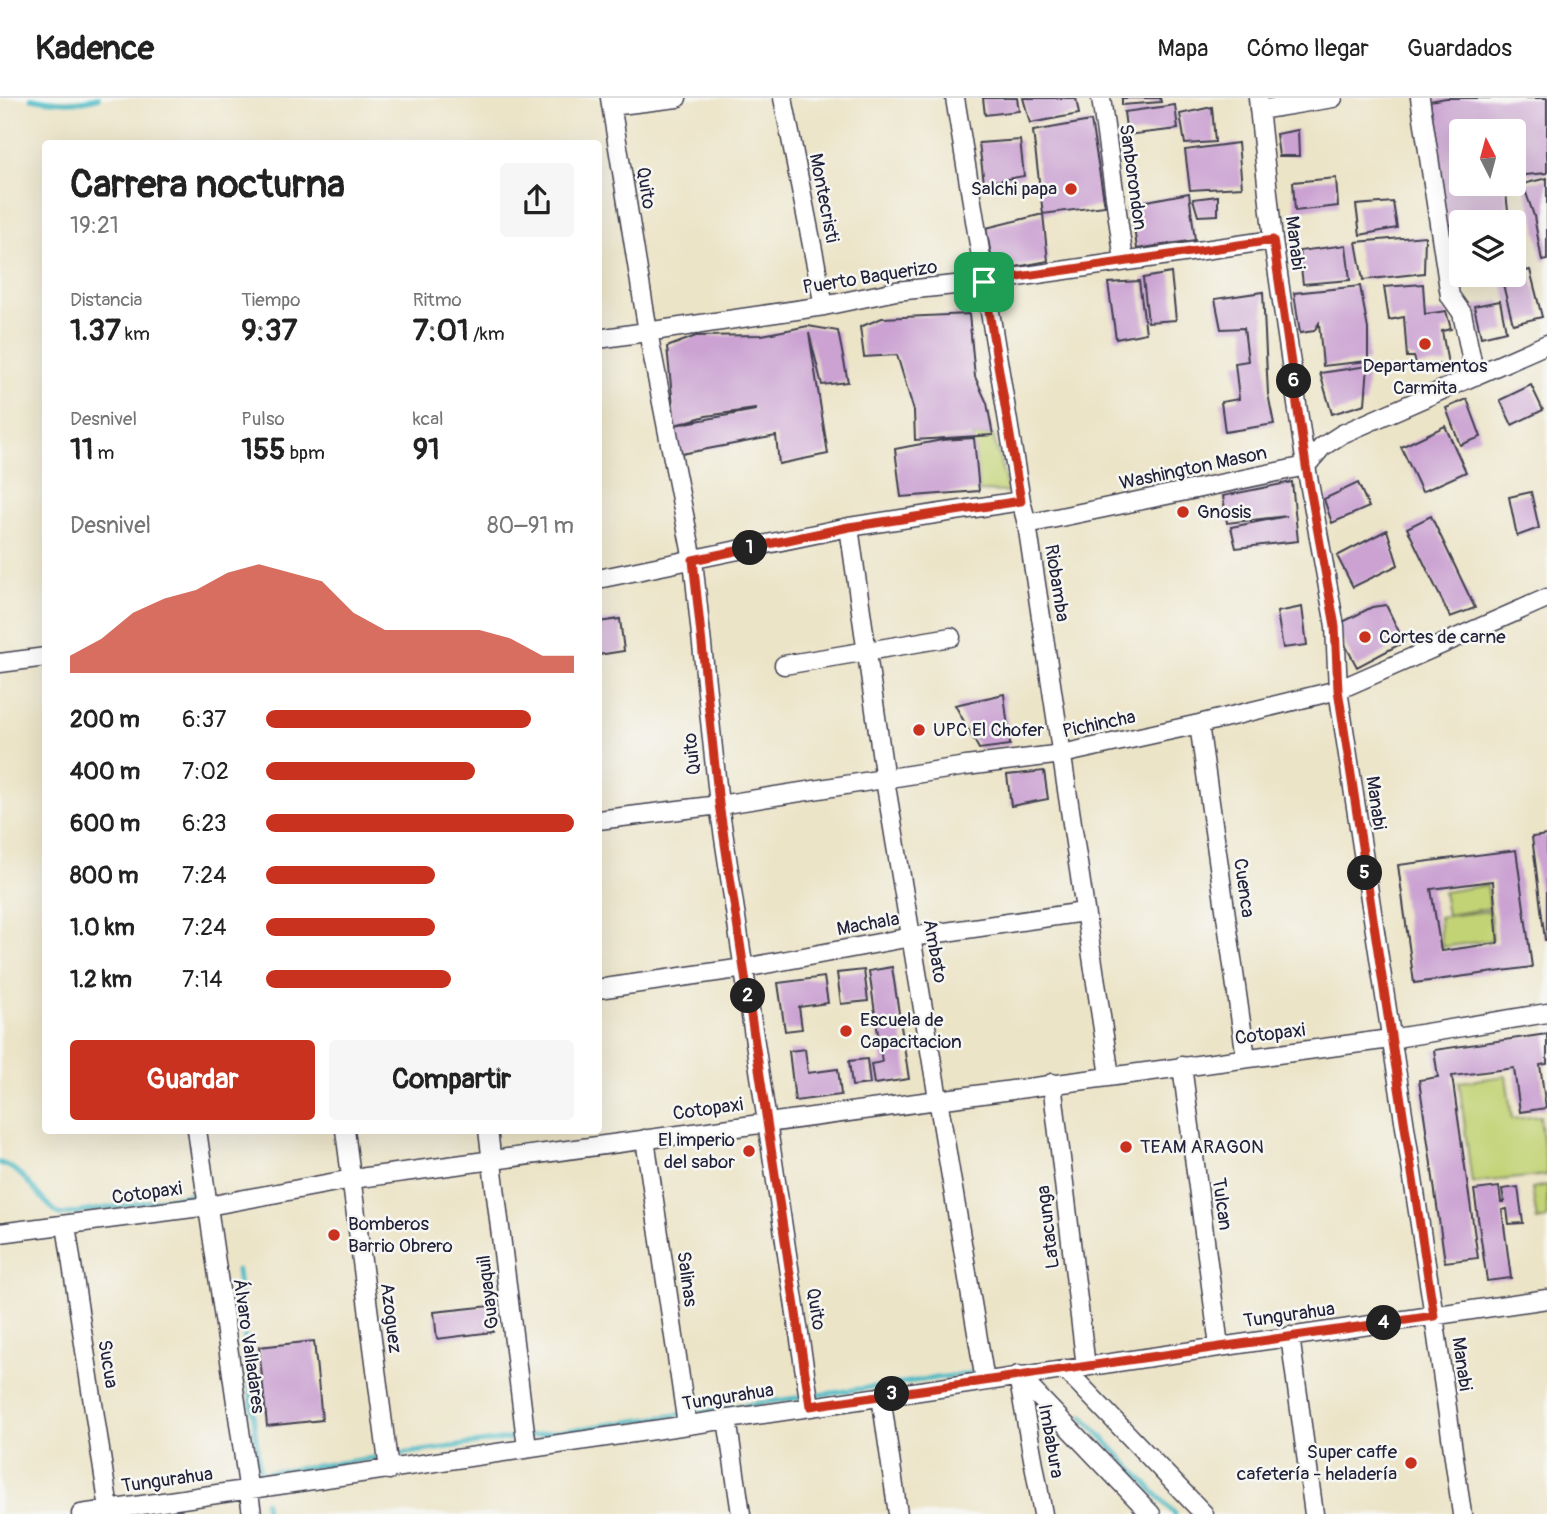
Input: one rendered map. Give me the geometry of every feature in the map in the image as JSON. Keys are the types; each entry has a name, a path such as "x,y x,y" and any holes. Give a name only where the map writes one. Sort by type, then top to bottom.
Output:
{"street":[{"path":"610,102 677,98"},
{"name":"Montecristi","path":"783,98 824,306"},
{"name":"Riobamba","path":"955,98 1027,524 1110,1076"},
{"name":"Sanborondon","path":"1101,98 1124,261"},
{"path":"1259,104 1333,98"},
{"path":"1420,98 1450,296 1462,313 1475,376"},
{"name":"Quito","path":"610,102 648,331 693,560 719,804 810,1406"},
{"name":"Manabi","path":"1259,104 1273,240 1306,466 1335,626 1338,690 1434,1316 1461,1514"},
{"name":"Puerto Baquerizo","path":"602,338 824,306 895,291 984,282 1273,240"},
{"path":"1306,466 1322,447 1342,435 1547,344"},
{"name":"Washington Mason","path":"1027,524 1306,466"},
{"path":"602,578 849,527 1021,501"},
{"name":"Ambato","path":"849,527 885,780 985,1380"},
{"name":"Pichincha","path":"602,819 1062,754 1199,724 1338,690 1547,598"},
{"path":"785,665 951,637"},
{"path":"0,663 42,658"},
{"name":"Cuenca","path":"1199,724 1246,1058"},
{"name":"Machala","path":"602,988 744,968 911,937 1084,912"},
{"name":"Cotopaxi","path":"0,1233 66,1225 206,1197 1390,1039 1547,1013"},
{"name":"Tulcan","path":"1182,1066 1219,1346"},
{"name":"Latacunga","path":"1052,1083 1086,1367"},
{"name":"Álvaro Valladares","path":"198,1134 252,1514"},
{"name":"Azoguez","path":"346,1134 389,1468"},
{"name":"Guayaquil","path":"489,1134 527,1448"},
{"name":"Salinas","path":"645,1139 687,1424"},
{"name":"Sucua","path":"66,1225 121,1510"},
{"name":"Tungurahua","path":"82,1514 1547,1299"},
{"path":"1290,1336 1314,1514"},
{"path":"1065,1369 1204,1514"},
{"path":"1017,1375 1151,1514"},
{"name":"Imbabura","path":"1017,1375 1043,1514"},
{"path":"881,1396 898,1514"},
{"path":"727,1419 741,1514"}],"green space":[{"path":"993,435 1008,492 979,491 973,436"},
{"path":"1487,885 1490,908 1447,915 1443,892"},
{"path":"1490,911 1493,940 1442,947 1439,917"},
{"path":"1506,1076 1512,1119 1540,1116 1547,1175 1472,1183 1459,1082"},
{"path":"1547,1185 1547,1219 1537,1221 1532,1188"}],"building":[{"path":"983,98 1017,98 1019,111 985,115"},
{"path":"1023,98 1076,98 1079,114 1030,123"},
{"path":"1122,98 1160,98 1161,102 1122,105"},
{"path":"1446,98 1547,98 1547,173 1526,175 1526,119 1449,119 1449,196 1506,196 1508,210 1449,210 1447,225 1430,101"},
{"path":"1175,105 1178,129 1127,135 1124,112"},
{"path":"1212,107 1215,142 1185,144 1180,114"},
{"path":"1091,121 1105,206 1043,214 1033,131"},
{"path":"1298,130 1299,156 1279,156 1276,134"},
{"path":"1020,140 1024,176 984,183 979,143"},
{"path":"1238,143 1242,187 1190,190 1185,150"},
{"path":"1336,178 1338,206 1295,211 1293,182"},
{"path":"1547,178 1547,260 1542,261 1526,183"},
{"path":"1189,193 1195,240 1137,249 1131,204"},
{"path":"1218,196 1218,215 1198,216 1193,199"},
{"path":"1393,202 1397,228 1360,235 1356,205"},
{"path":"1043,214 1048,261 994,271 986,228"},
{"path":"1425,236 1424,273 1363,280 1356,242"},
{"path":"1346,245 1350,280 1303,284 1299,251"},
{"path":"1530,270 1542,317 1513,324 1504,287 1526,287 1526,271"},
{"path":"1171,273 1176,320 1148,322 1143,278"},
{"path":"1139,281 1146,333 1116,339 1108,283"},
{"name":"Departamentos Carmita","path":"1423,284 1425,314 1446,311 1451,329 1442,331 1448,364 1417,366 1414,357 1407,357 1404,317 1389,320 1384,287"},
{"path":"1360,286 1368,329 1368,361 1323,366 1319,323 1314,331 1300,333 1294,293"},
{"path":"1263,292 1268,394 1274,424 1225,432 1221,402 1239,399 1235,363 1248,361 1244,328 1221,329 1215,299"},
{"path":"1500,301 1506,331 1481,337 1474,306"},
{"path":"969,314 975,377 987,403 993,435 915,440 914,411 897,355 864,357 860,327 882,318"},
{"path":"808,326 838,331 848,382 822,385 809,333 828,454 779,464 776,436 676,455 667,347 696,336 762,335","holes":["756,409 675,425 706,416"]},
{"path":"1368,366 1365,404 1332,414 1320,373"},
{"path":"1531,385 1543,410 1512,425 1500,400"},
{"path":"1467,399 1481,437 1460,445 1446,408"},
{"path":"1445,426 1466,472 1422,492 1401,447"},
{"path":"974,438 979,491 901,497 895,449 942,440"},
{"path":"1292,482 1298,541 1236,548 1231,527 1287,516 1227,523 1223,496"},
{"path":"1358,483 1369,507 1332,523 1324,499"},
{"path":"1531,492 1539,528 1517,536 1509,497"},
{"path":"1431,516 1475,608 1450,617 1407,528"},
{"path":"1387,530 1398,565 1353,587 1337,556"},
{"name":"Cortes de carne","path":"1386,605 1404,642 1357,667 1335,626 1372,607"},
{"path":"1302,607 1307,645 1283,648 1277,612"},
{"path":"620,619 624,651 602,654 602,621"},
{"path":"1004,694 1010,745 979,749 955,705"},
{"path":"1044,771 1048,799 1011,806 1007,775"},
{"path":"1547,835 1547,940 1545,940 1532,837"},
{"path":"1516,850 1532,967 1414,983 1398,865","holes":["1493,881 1498,943 1441,951 1431,889"]},
{"path":"892,967 909,1079 874,1084 871,1064 882,1062 869,971"},
{"path":"864,970 868,1001 841,1004 837,973"},
{"path":"824,977 828,1003 799,1007 802,1029 785,1031 778,983"},
{"path":"1547,1034 1547,1064 1540,1065 1546,1108 1520,1112 1514,1068 1452,1076 1478,1258 1445,1262 1419,1080 1438,1077 1434,1050"},
{"path":"805,1049 808,1073 838,1069 841,1095 795,1101 789,1051"},
{"path":"867,1059 870,1084 852,1086 849,1061"},
{"path":"1499,1187 1501,1202 1504,1202 1502,1189 1518,1187 1523,1223 1509,1224 1507,1209 1502,1210 1511,1278 1487,1281 1474,1190"},
{"path":"490,1306 493,1332 437,1339 434,1312"},
{"path":"314,1341 322,1420 267,1426 259,1347"}],"waterway":[{"path":"31,98 65,102 98,98"},
{"path":"0,1163 18,1173 61,1215 202,1193"},
{"path":"237,1270 260,1474 979,1372"},
{"path":"1082,1416 1175,1514"},
{"path":"265,1502 266,1514"}],"place":[{"name":"Salchi papa","path":"1071,189"},
{"name":"Departamentos Carmita","path":"1425,344"},
{"name":"Gnosis","path":"1183,512"},
{"name":"Cortes de carne","path":"1365,637"},
{"name":"UPC El Chofer","path":"919,730"},
{"name":"Escuela de Capacitacion","path":"846,1031"},
{"name":"TEAM ARAGON","path":"1126,1147"},
{"name":"El imperio del sabor","path":"749,1151"},
{"name":"Bomberos Barrio Obrero","path":"334,1235"},
{"name":"Super caffe cafetería - heladería","path":"1411,1463"}],"route":[{"path":"1273,240 1306,466 1335,626 1338,690 1434,1316 810,1406 719,804 693,560 849,527 1021,501 984,282 1273,240"}]}
